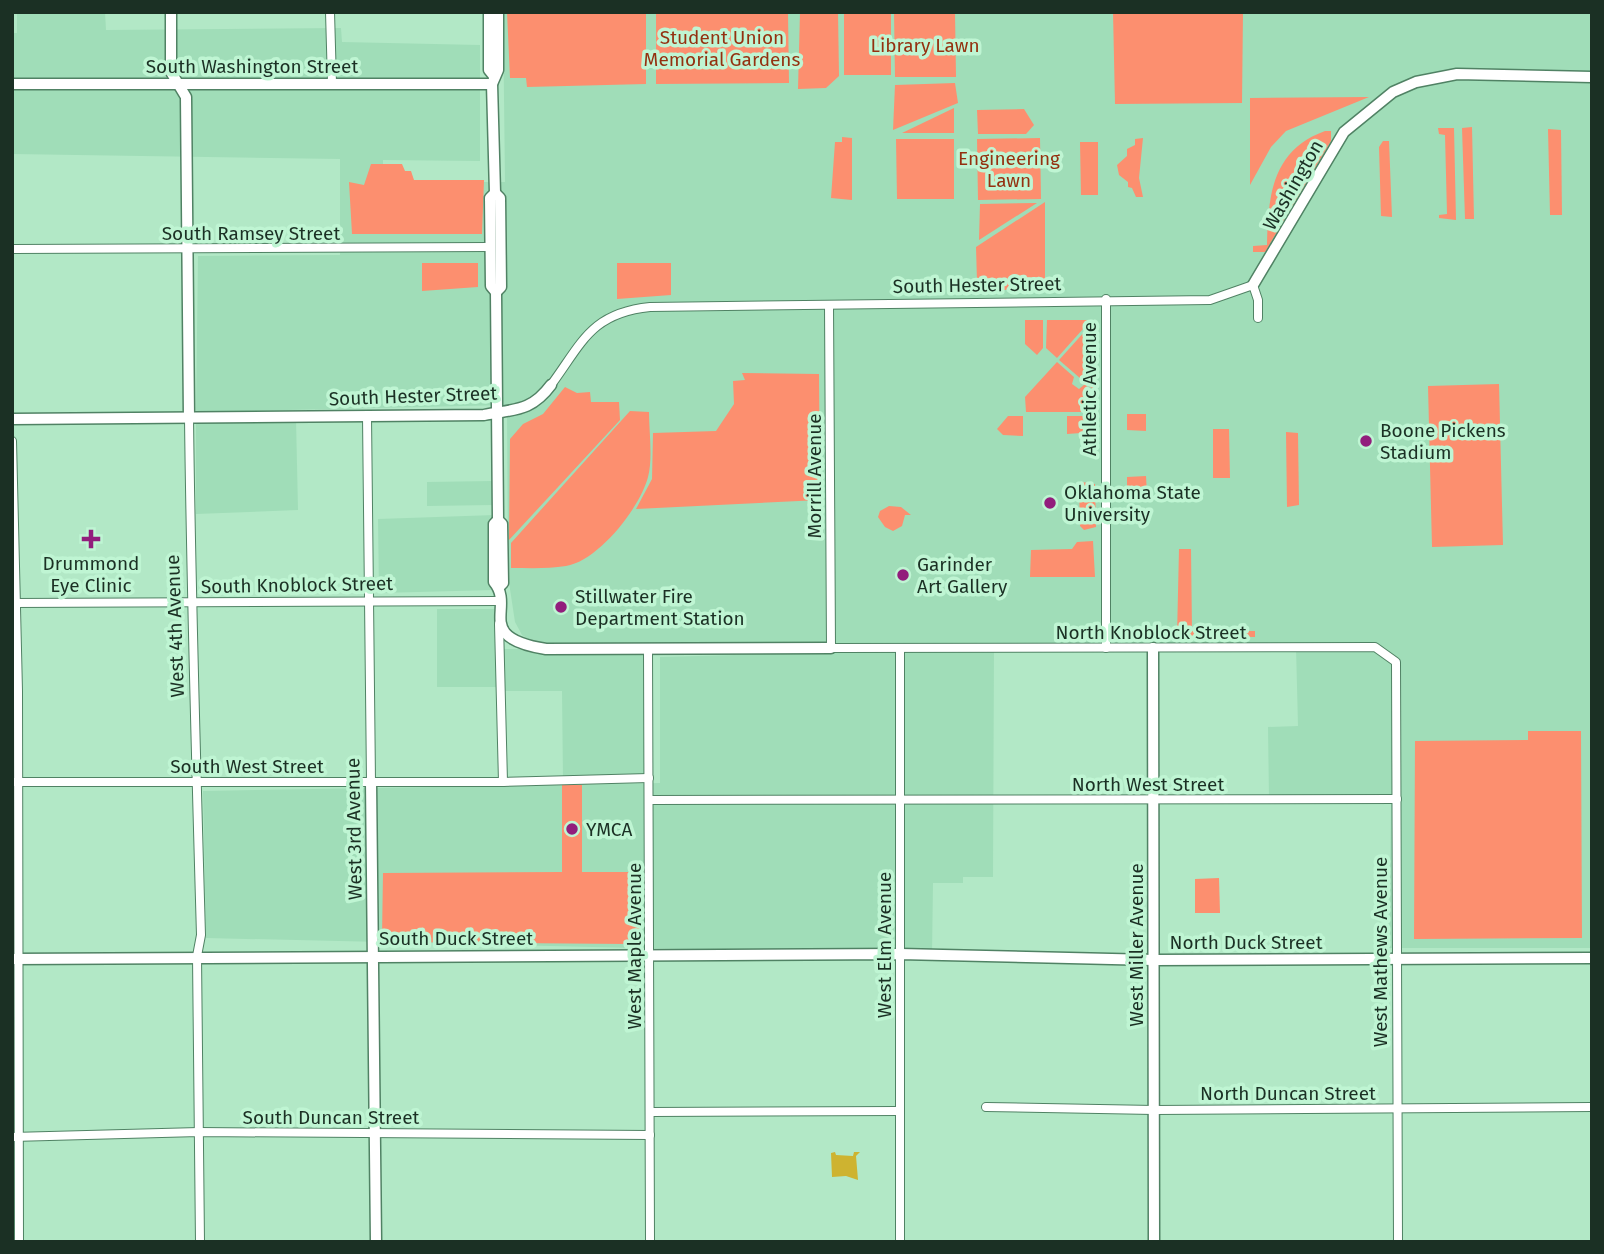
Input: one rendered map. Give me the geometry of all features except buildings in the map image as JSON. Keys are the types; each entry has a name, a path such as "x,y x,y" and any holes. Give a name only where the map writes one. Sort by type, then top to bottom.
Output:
{"street":[{"name":"West 4th Avenue","path":"171,12 171,72 186,97 192,603 201,935 197,956 200,1242"},
{"path":"330,12 332,83"},
{"path":"489,12 495,193 500,198 500,287 496,292 498,520 502,524 503,583 499,587 503,782"},
{"path":"493,79 498,71 498,12"},
{"name":"Washington","path":"1253,285 1344,132 1370,108 1416,82 1447,75 1592,77"},
{"name":"South Washington Street","path":"12,84 332,83 493,79"},
{"path":"495,193 490,198 491,286 496,292"},
{"name":"South Ramsey Street","path":"12,249 491,247"},
{"path":"1253,285 1258,300 1258,318"},
{"name":"South Hester Street","path":"12,419 367,416 497,412 530,406 539,401 591,328 614,314 633,309 1106,299 1122,302 1210,300 1253,285"},
{"name":"Athletic Avenue","path":"1106,299 1106,648"},
{"name":"Morrill Avenue","path":"829,305 831,648"},
{"name":"West 3rd Avenue","path":"367,416 376,1242"},
{"path":"12,441 15,1137 19,1242"},
{"name":"South Knoblock Street","path":"14,603 499,601"},
{"path":"499,618 503,630 511,639 546,649 900,649"},
{"name":"North Knoblock Street","path":"900,649 1376,647 1396,662"},
{"name":"West Miller Avenue","path":"1153,648 1154,1242"},
{"name":"West Maple Avenue","path":"648,649 650,1242"},
{"name":"West Elm Avenue","path":"900,649 901,1242"},
{"name":"West Mathews Avenue","path":"1396,662 1395,1108 1398,1242"},
{"name":"South West Street","path":"14,782 503,782 649,778"},
{"path":"649,800 900,799"},
{"name":"North West Street","path":"900,799 1397,800"},
{"name":"South Duck Street","path":"15,959 900,954"},
{"name":"North Duck Street","path":"900,954 1154,960 1592,958"},
{"name":"North Duncan Street","path":"986,1107 1154,1110 1592,1107"},
{"path":"650,1112 900,1111"},
{"name":"South Duncan Street","path":"15,1137 199,1132 650,1135"}],"shaded area":[{"name":"Oklahoma State University","path":"17,12 105,12 106,30 341,28 342,42 480,45 480,161 383,160 383,164 403,182 505,182 503,12 1592,12 1592,948 1389,948 1391,799 1269,799 1268,727 1298,726 1296,647 534,643 522,635 515,622 508,576 507,405 196,412 198,256 340,255 340,159 12,154 12,33 17,33"},
{"path":"296,419 298,510 196,514 196,422"},
{"path":"493,481 493,505 427,506 427,482"},
{"path":"495,515 494,590 379,593 378,519"},
{"path":"437,609 494,609 496,687 437,687"},
{"path":"994,648 993,877 963,877 963,883 933,883 932,955 206,938 203,791 660,783 660,657"},
{"path":"503,649 649,649 649,778 563,780 562,691 503,691"},
{"path":"835,1152 836,1155 853,1156 854,1152 860,1152 856,1156 858,1180 846,1176 832,1177 831,1153"}],"green space":[{"path":"507,12 646,12 646,84 527,87 526,78 510,78"},
{"name":"Student Union Memorial Gardens","path":"656,12 788,12 789,83 656,84"},
{"path":"800,12 838,12 839,76 826,88 798,89"},
{"path":"844,12 891,12 891,75 844,75"},
{"name":"Library Lawn","path":"894,12 955,12 956,77 895,77"},
{"path":"1113,12 1243,12 1242,103 1115,104"},
{"path":"955,83 958,103 893,130 895,85"},
{"path":"1369,97 1286,131 1271,147 1250,185 1250,98"},
{"path":"954,108 954,133 902,133"},
{"path":"1024,109 1034,125 1026,134 978,134 977,110"},
{"path":"1472,127 1474,219 1465,219 1462,128"},
{"path":"1438,128 1454,128 1456,220 1439,218 1439,215 1447,214 1445,135 1439,134"},
{"path":"1548,129 1561,130 1562,215 1550,215"},
{"path":"1331,131 1331,141 1265,252 1253,252 1253,246 1267,245 1272,192 1284,162 1307,139"},
{"path":"842,137 852,138 852,200 831,198 835,142 842,142"},
{"name":"Engineering Lawn","path":"1040,138 1041,199 978,200 977,139"},
{"path":"1143,138 1139,178 1143,197 1136,197 1132,188 1128,187 1128,182 1119,175 1117,165 1127,156 1127,149 1135,145 1135,139"},
{"name":"Engineering Lawn","path":"896,139 954,139 954,199 897,199"},
{"path":"1383,141 1389,141 1392,217 1381,216 1379,147"},
{"path":"1080,142 1098,142 1098,195 1081,195"},
{"path":"371,164 402,164 405,171 411,171 414,180 484,180 482,234 352,234 349,182 364,185"},
{"path":"1045,202 1045,288 986,291 987,280 977,281 976,247"},
{"path":"1037,203 979,240 980,204"},
{"path":"422,263 478,263 478,287 422,291"},
{"path":"617,263 671,263 671,295 617,299"},
{"path":"1025,320 1043,320 1043,348 1037,355 1025,344"},
{"path":"1047,320 1091,320 1057,358 1046,348"},
{"path":"1095,320 1095,391 1059,360"},
{"path":"1057,362 1074,377 1072,384 1079,389 1085,384 1095,396 1095,412 1026,412 1025,397"},
{"path":"742,373 819,374 820,500 636,509 652,479 653,433 716,431 734,404 733,381 745,380"},
{"path":"1499,384 1503,545 1432,547 1428,386"},
{"path":"565,387 577,393 590,392 591,402 619,402 620,420 509,540 510,439 523,424 543,414"},
{"path":"630,411 649,412 651,453 648,477 627,517 604,544 578,562 552,568 511,568 511,543"},
{"path":"1127,414 1146,414 1146,431 1127,430"},
{"path":"1008,416 1023,416 1023,436 1003,435 997,429"},
{"path":"1067,416 1095,416 1095,432 1067,434"},
{"path":"1213,429 1229,429 1230,478 1213,478"},
{"path":"1286,432 1298,433 1299,505 1287,507"},
{"path":"1146,476 1147,494 1127,494 1127,477"},
{"path":"1082,482 1095,484 1096,527 1084,530 1080,526 1079,486"},
{"path":"889,506 901,507 911,515 905,515 902,526 893,531 885,527 878,517 880,511"},
{"path":"1093,541 1095,577 1030,577 1031,550 1072,549 1077,542"},
{"path":"1179,549 1191,549 1192,631 1255,631 1255,637 1177,636"},
{"path":"1528,731 1581,731 1582,938 1414,939 1415,741 1528,740"},
{"name":"YMCA","path":"562,785 582,785 582,872 641,872 641,937 629,944 386,942 382,937 383,873 562,872"},
{"path":"1219,878 1220,913 1195,913 1195,879"}],"place":[{"name":"Boone Pickens Stadium","path":"1366,441"},
{"name":"Oklahoma State University","path":"1050,503"},
{"name":"Drummond Eye Clinic","path":"91,539"},
{"name":"Garinder Art Gallery","path":"903,575"},
{"name":"Stillwater Fire Department Station","path":"561,607"},
{"name":"YMCA","path":"572,829"}]}
